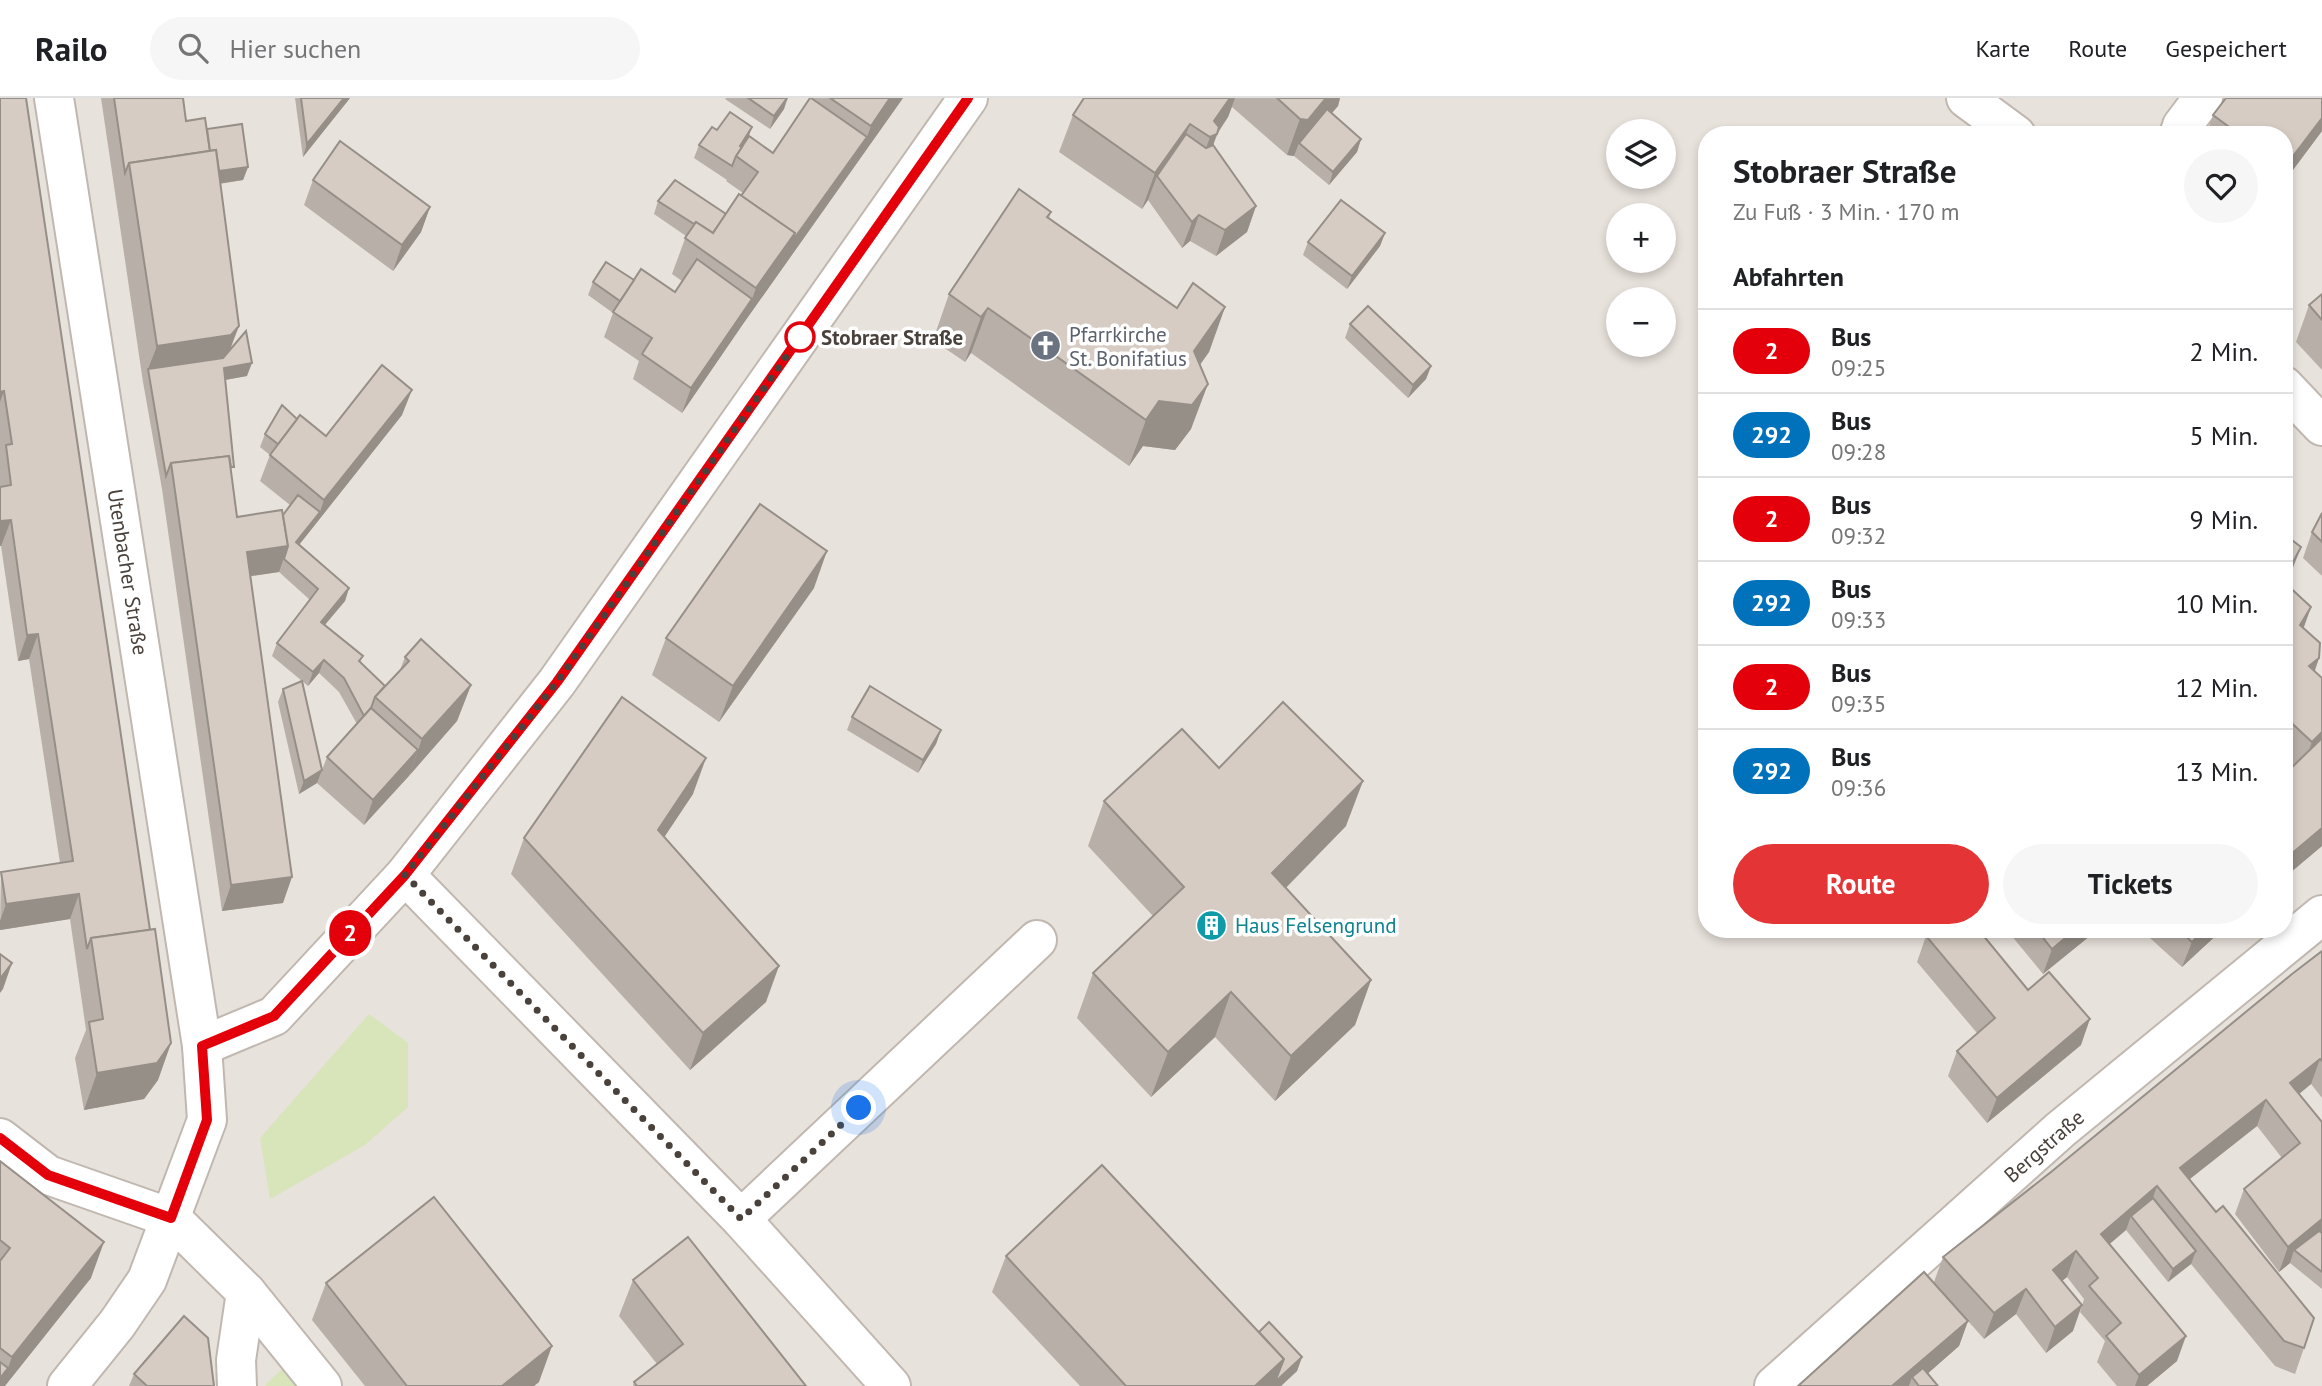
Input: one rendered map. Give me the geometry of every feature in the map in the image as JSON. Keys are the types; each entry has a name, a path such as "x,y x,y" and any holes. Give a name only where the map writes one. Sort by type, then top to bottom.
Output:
{"street":[{"name":"Utenbacher Straße","path":"54,98 202,1046 207,1120 147,1280 117,1324 67,1386"},
{"path":"202,1046 274,1016 405,875 557,682 968,98"},
{"path":"1966,98 2004,126"},
{"path":"2182,126 2203,98"},
{"path":"2293,395 2322,426"},
{"path":"405,875 741,1219 891,1386"},
{"name":"Bergstraße","path":"1774,1386 2060,1130 2322,915"},
{"path":"741,1219 1037,940"},
{"path":"0,1138 48,1175 171,1218 246,1292 322,1386"},
{"path":"237,1386 236,1360 246,1292"}],"shaded area":[{"path":"0,98 2322,98 2322,1386 0,1386"}],"green space":[{"path":"369,1014 408,1043 408,1107 365,1145 270,1199 260,1138"},
{"path":"282,1369 296,1386 266,1386 266,1384"}],"building":[{"path":"0,98 26,98 150,930 91,938 87,949 79,894 6,904 1,872 73,861 38,634 27,635 11,520 0,521 0,487 11,485 6,445 12,444 4,391 0,392"},
{"path":"114,98 183,98 186,121 205,118 210,151 129,163 125,173"},
{"path":"301,98 344,98 307,144"},
{"path":"748,98 787,98 774,116"},
{"path":"810,98 867,137 791,243 795,233 741,196 758,172 736,156 749,136 773,153"},
{"path":"830,98 890,98 871,126"},
{"path":"1084,98 1230,98 1214,121 1219,127 1217,134 1210,137 1190,124 1155,173 1073,115"},
{"path":"1277,98 1326,98 1308,120 1300,119"},
{"path":"2226,98 2322,98 2322,118 2293,156 2293,126 2228,126 2213,115"},
{"path":"1327,109 1361,139 1333,172 1299,143"},
{"path":"730,112 752,127 732,166 699,145 712,127 717,130"},
{"path":"242,124 248,167 219,171 216,150 210,151 207,129"},
{"path":"1186,134 1206,148 1213,145 1256,206 1225,230 1199,215 1192,222 1157,176"},
{"path":"340,141 430,207 402,245 313,180"},
{"path":"216,150 239,326 231,335 157,346 129,163"},
{"path":"675,180 726,214 713,233 658,201"},
{"path":"1019,189 1051,212 1047,217 1177,308 1193,283 1225,307 1194,351 1208,384 1192,405 1159,401 1146,420 988,308 981,317 949,294"},
{"path":"739,194 795,233 756,288 685,238 696,222 713,233"},
{"path":"1341,200 1385,233 1352,276 1308,242"},
{"path":"697,259 752,299 691,388 642,354 652,338 613,312 641,269 675,292"},
{"path":"606,262 634,280 620,301 593,282"},
{"path":"2322,294 2322,320 2309,305"},
{"path":"1368,306 1431,366 1413,385 1350,324"},
{"path":"246,331 252,363 224,368 234,467 231,467 229,456 171,463 166,476 148,369 223,358"},
{"path":"382,365 412,390 324,500 270,455 300,415 326,436"},
{"path":"282,405 297,419 278,444 265,434"},
{"path":"229,456 237,517 282,510 288,546 247,552 292,877 231,885 171,463"},
{"path":"298,495 320,512 296,542 349,588 321,622 363,656 359,661 385,686 364,716 344,678 324,660 313,672 277,643 318,589 284,559 288,546 283,515"},
{"path":"760,504 827,551 733,686 666,638"},
{"path":"2322,513 2322,542 2312,532"},
{"path":"2293,541 2301,547 2293,562"},
{"path":"2293,590 2311,607 2300,625 2320,643 2319,658 2309,666 2322,678 2322,732 2312,742 2293,724"},
{"path":"421,639 471,685 422,739 375,697 409,661 405,657"},
{"path":"302,681 322,770 304,781 283,689"},
{"path":"870,686 941,730 923,760 852,717"},
{"path":"622,697 706,758 658,830 779,966 703,1033 524,838"},
{"name":"Haus Felsengrund","path":"1283,702 1363,781 1272,873 1371,980 1291,1056 1231,992 1168,1052 1093,973 1184,887 1104,801 1182,729 1219,768"},
{"path":"371,708 418,750 373,800 327,757"},
{"path":"2322,738 2322,828 2293,852 2293,766"},
{"path":"155,929 171,1043 157,1063 97,1073 89,1022 103,1019 91,938"},
{"path":"1928,938 1985,938 2028,990 2049,972 2090,1019 1997,1098 1957,1051 1995,1018"},
{"path":"2043,938 2065,938 2052,949"},
{"path":"2322,951 2322,1061 2320,1059 2290,1083 2322,1122 2322,1219 2288,1247 2244,1189 2300,1143 2266,1100 2180,1168 2216,1212 2223,1206 2314,1318 2304,1348 2284,1341 2157,1186 2101,1234 2186,1336 2139,1375 2106,1336 2121,1323 2089,1286 2098,1278 2076,1251 2053,1270 2082,1305 2055,1327 2026,1289 1994,1313 1943,1257"},
{"path":"0,954 12,963 0,979"},
{"path":"0,1161 104,1242 12,1357 0,1348 0,1261 10,1248 0,1240"},
{"path":"1102,1165 1284,1359 1255,1386 1126,1386 1006,1256"},
{"path":"434,1197 552,1346 502,1386 407,1386 326,1283"},
{"path":"2153,1198 2196,1251 2173,1269 2131,1216"},
{"path":"2319,1231 2322,1233 2322,1272 2294,1250"},
{"path":"688,1237 806,1386 637,1386 634,1382 683,1344 633,1280"},
{"path":"1924,1272 1968,1321 1892,1386 1798,1386"},
{"path":"184,1316 208,1338 214,1386 147,1386 134,1374"},
{"path":"1269,1322 1302,1357 1275,1382 1284,1359 1259,1332"},
{"path":"0,1362 8,1368 0,1378"},
{"path":"1923,1368 1938,1386 1919,1386 1912,1377"}],"bus line":[{"name":"2","path":"0,1138 48,1175 171,1218 207,1120 202,1046 274,1016 405,875 557,682 968,98"}],"place":[{"name":"Stobraer Straße","path":"800,337"},
{"name":"Pfarrkirche St. Bonifatius","path":"1046,346"},
{"name":"Haus Felsengrund","path":"1212,925"}],"route":[{"path":"800,337 557,682 405,875 741,1219 859,1108"}]}
